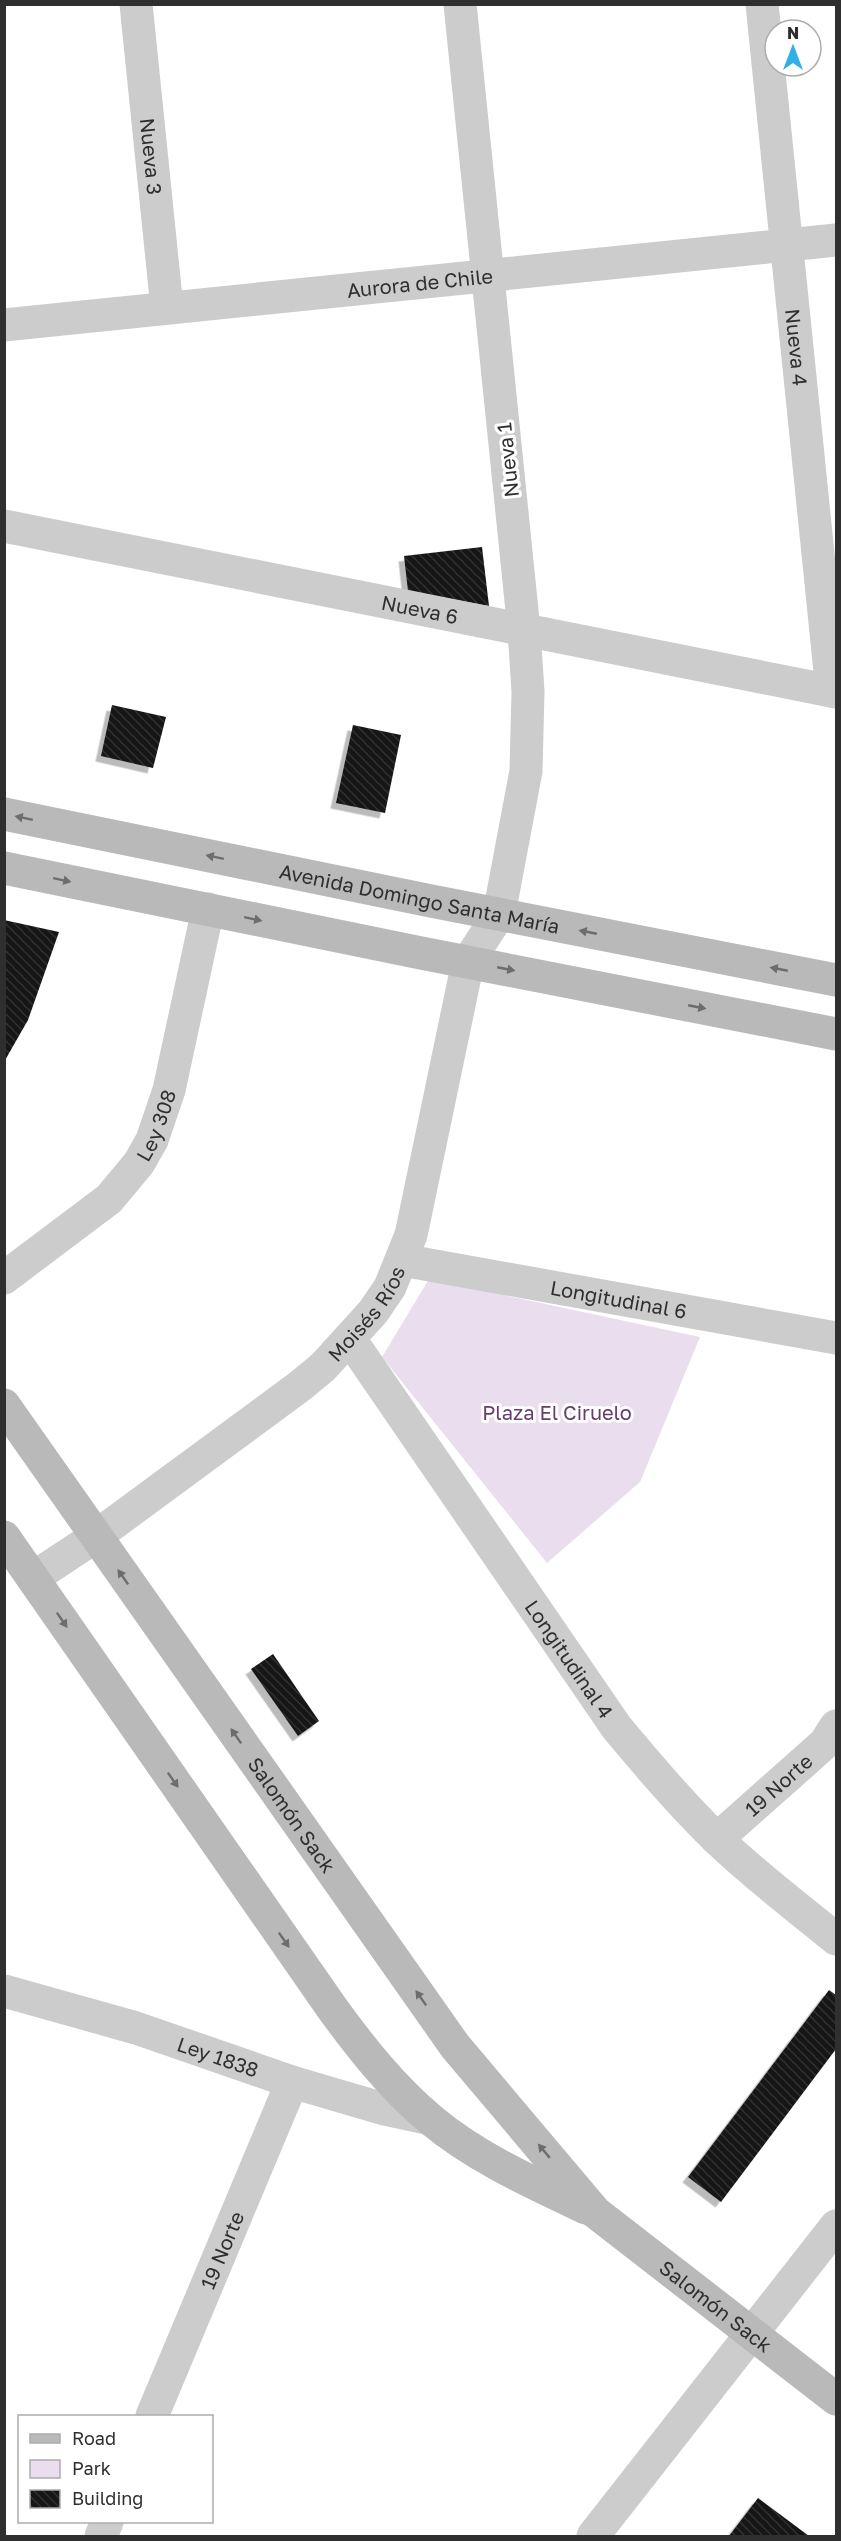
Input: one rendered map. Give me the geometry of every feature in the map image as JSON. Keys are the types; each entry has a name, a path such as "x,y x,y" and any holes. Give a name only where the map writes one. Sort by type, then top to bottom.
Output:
{"main road":[{"name":"Avenida Domingo Santa María","path":"4,814 837,980"},
{"path":"4,868 837,1034"},
{"name":"Salomón Sack","path":"4,1405 455,2046 595,2212"},
{"name":"Salomón Sack","path":"4,1537 343,2024 378,2067 430,2119 501,2165 595,2212 837,2399"}],"street":[{"name":"Nueva 3","path":"136,4 167,308"},
{"name":"Nueva 1","path":"460,4 524,630 528,692 526,771 499,914"},
{"name":"Nueva 4","path":"762,4 834,691"},
{"name":"Aurora de Chile","path":"4,325 837,240"},
{"name":"Nueva 6","path":"4,526 834,691"},
{"name":"Ley 308","path":"4,1278 109,1199 143,1155 161,1115 169,1090 208,909"},
{"name":"Moisés Ríos","path":"33,1578 95,1537 300,1386 322,1368 350,1339 384,1295 402,1260 411,1235 468,962 499,914"},
{"name":"Longitudinal 6","path":"402,1260 837,1338"},
{"name":"Longitudinal 4","path":"350,1339 617,1728 664,1785 717,1839 769,1885 837,1939"},
{"name":"19 Norte","path":"717,1839 825,1743 837,1726"},
{"name":"Ley 1838","path":"4,1991 136,2028 292,2082 384,2109 430,2119"},
{"name":"19 Norte","path":"152,2415 292,2082"},
{"path":"593,2536 837,2226"}],"green space":[{"name":"Plaza El Ciruelo","path":"429,1279 700,1337 640,1482 547,1563 382,1357"}],"building":[{"path":"482,547 489,606 408,591 404,556"},
{"path":"112,705 166,717 153,768 101,756"},
{"path":"353,725 401,735 385,813 336,803"},
{"path":"4,920 59,932 28,1020 4,1062"},
{"path":"273,1654 319,1721 298,1736 251,1669"},
{"path":"829,1990 836,1995 836,2049 721,2202 688,2177"},
{"path":"758,2498 809,2536 729,2536"}]}
